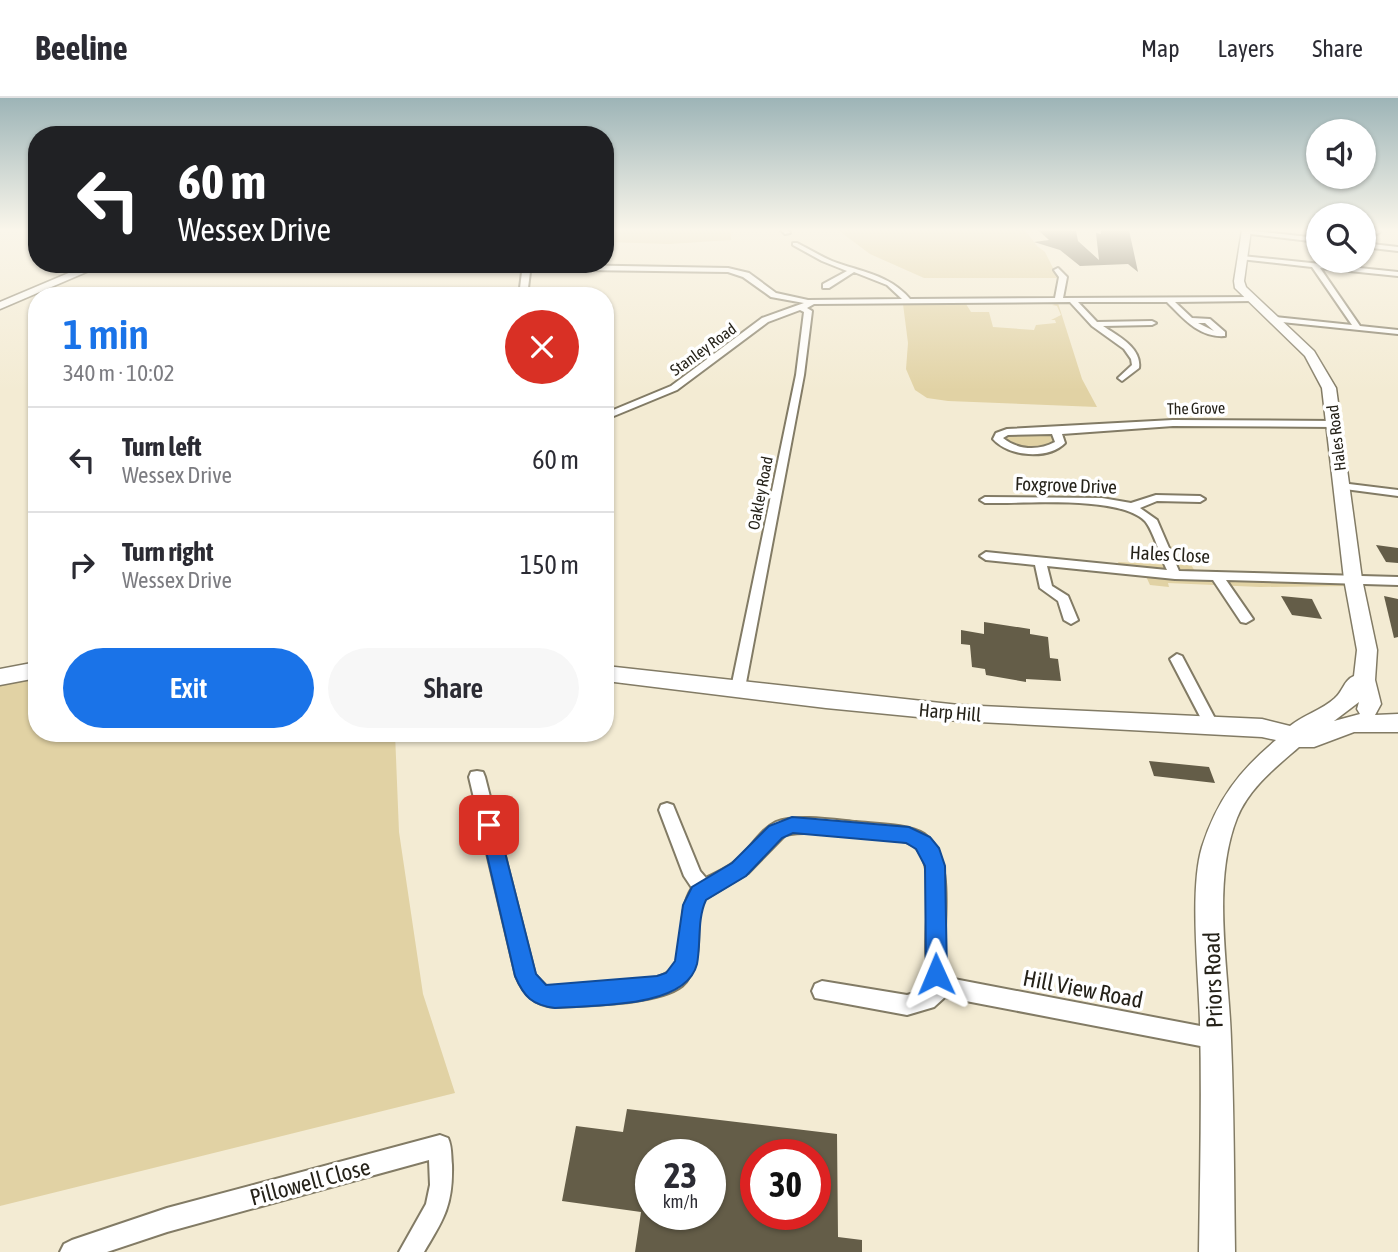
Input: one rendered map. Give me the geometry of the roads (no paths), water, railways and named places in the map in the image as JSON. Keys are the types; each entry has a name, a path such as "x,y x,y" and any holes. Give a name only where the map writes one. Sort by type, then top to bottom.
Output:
{"main road":[{"name":"Hales Road","path":"1241,284 1252,299 1304,348 1321,369 1329,388 1353,579 1367,650 1364,680 1370,704 1366,716"},
{"path":"0,306 28,294"},
{"path":"0,677 28,672"},
{"name":"Harp Hill","path":"614,674 956,713 1213,728 1265,728 1294,738"},
{"path":"1364,680 1356,684 1344,704 1347,716 1366,716"},
{"name":"Priors Road","path":"1217,1252 1216,1039 1210,889 1214,850 1227,812 1244,784 1300,730 1344,704"},
{"name":"Priors Road","path":"1294,738 1311,740 1342,724 1366,716 1398,721"}],"street":[{"path":"759,284 778,297 814,302 906,299 1252,299"},
{"path":"826,286 830,284"},
{"path":"891,284 906,299"},
{"path":"1059,299 1062,284"},
{"path":"1327,284 1358,328"},
{"path":"1071,299 1095,324 1123,344 1136,358 1136,366 1122,378"},
{"path":"1168,299 1190,320"},
{"name":"Stanley Road","path":"614,413 674,388 765,320 814,302"},
{"name":"Oakley Road","path":"738,688 800,375 808,310 802,308"},
{"path":"1275,319 1398,332"},
{"path":"1095,324 1152,323"},
{"name":"The Grove","path":"1056,431 1060,443 1050,449 1014,450 1002,445 998,439 999,435 1007,432 1173,423 1335,424"},
{"path":"1341,486 1398,493"},
{"name":"Foxgrove Drive","path":"985,500 998,497 1102,501 1132,507 1149,517 1175,575"},
{"path":"1132,507 1156,498 1200,499"},
{"name":"Hales Close","path":"986,556 1175,575 1398,581"},
{"path":"1040,562 1046,588 1065,601 1071,620"},
{"path":"1217,576 1246,619"},
{"path":"1177,659 1213,728"},
{"path":"477,777 526,976 531,987 542,995 555,997 658,987 673,980 686,965 693,905 704,889 746,865 776,832 785,827 799,825 909,835 923,843 934,860 936,970 944,985 927,1000 907,1005 822,991"},
{"path":"667,810 693,876 704,889"},
{"name":"Hill View Road","path":"944,985 954,990 1216,1039"},
{"name":"Pillowell Close","path":"72,1252 167,1220 440,1146 441,1185 437,1208 411,1252"}]}
